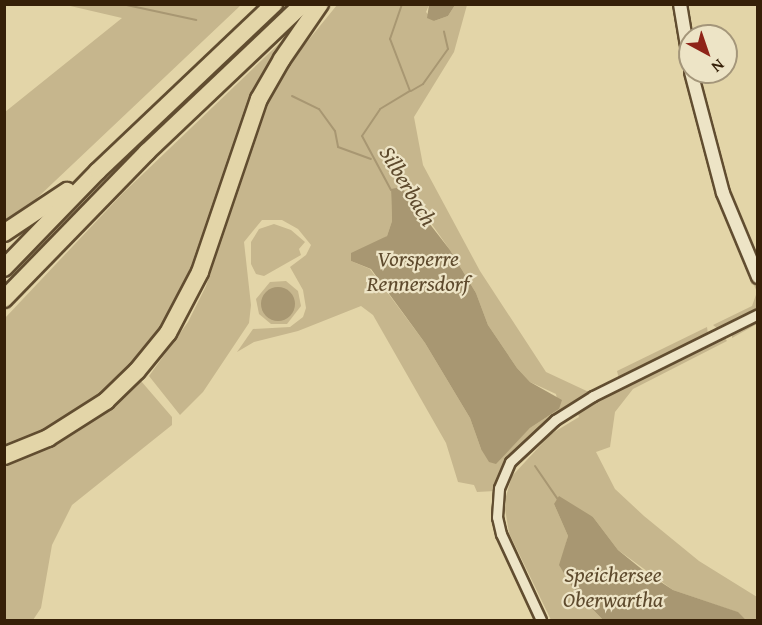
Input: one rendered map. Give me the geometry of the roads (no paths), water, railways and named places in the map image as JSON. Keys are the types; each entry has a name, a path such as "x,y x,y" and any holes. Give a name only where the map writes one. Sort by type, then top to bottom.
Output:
{"highway":[{"path":"4,268 98,171 274,4"},
{"path":"4,299 139,160 303,4"},
{"path":"4,456 48,438 106,401 137,371 168,333 200,272 260,99 282,59 320,4"},
{"path":"4,233 98,171"}],"street":[{"path":"680,4 683,24"},
{"path":"695,84 723,193 758,277"},
{"path":"541,621 501,534 497,517 499,488 510,462 555,420 593,396 758,314"}],"water":[{"path":"429,4 455,5 448,16 434,21 427,18"},
{"name":"Vorsperre Rennersdorf","path":"401,187 450,250 476,293 488,325 517,368 530,382 562,400 559,409 530,428 496,464 489,462 481,449 470,418 425,343 371,269 351,261 351,253 387,236 392,221 391,189"},
{"path":"278,287 290,292 295,304 290,316 278,321 266,316 261,304 266,292"},
{"name":"Speichersee Oberwartha","path":"559,496 593,517 618,550 644,571 673,590 738,612 746,620 603,620 574,590 559,565 568,536 554,504"}],"waterway":[{"path":"122,4 196,20"},
{"name":"Silberbach","path":"391,190 362,136 380,109 410,91 390,39 402,4"},
{"path":"411,91 423,84 448,49 444,31"},
{"path":"292,96 319,109 335,131 338,147 371,159"},
{"name":"Silberbach","path":"535,466 559,501"}]}
